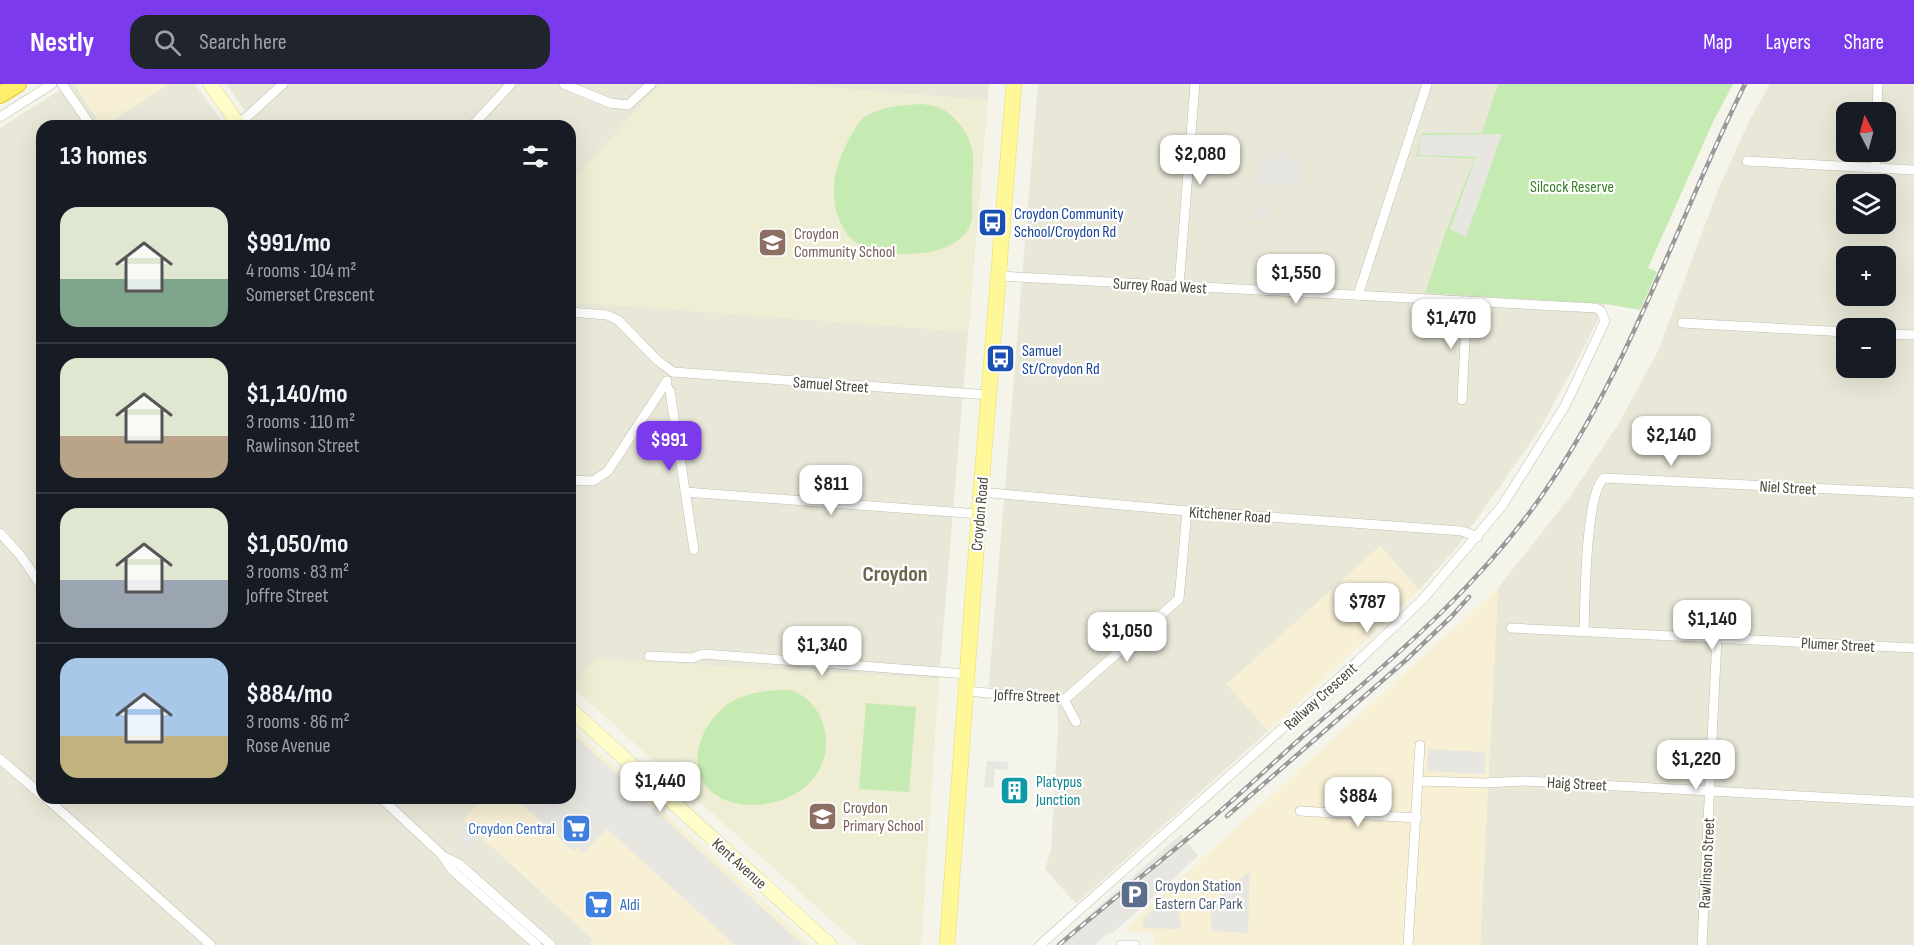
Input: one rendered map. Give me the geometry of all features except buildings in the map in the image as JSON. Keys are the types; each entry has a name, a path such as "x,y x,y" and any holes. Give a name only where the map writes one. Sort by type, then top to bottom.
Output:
{"highway":[{"path":"0,95 18,84"}],"main road":[{"path":"210,84 236,120"},
{"name":"Croydon Road","path":"947,945 1014,84"},
{"name":"Kent Avenue","path":"576,714 830,945"}],"street":[{"path":"0,117 52,84"},
{"path":"62,84 87,120"},
{"path":"245,120 283,84"},
{"path":"478,120 511,84"},
{"path":"564,84 610,103 628,105 651,84"},
{"path":"1179,286 1195,84"},
{"path":"1358,295 1427,84"},
{"path":"1877,102 1878,84"},
{"path":"1747,161 1914,170"},
{"path":"1875,162 1875,168"},
{"name":"Surrey Road West","path":"999,276 1596,308 1604,315"},
{"path":"1462,400 1467,301"},
{"path":"576,312 607,315 618,320 672,372 608,471 593,481 576,480"},
{"name":"Railway Crescent","path":"1040,945 1358,662 1424,599 1502,506 1565,406 1605,325 1604,315"},
{"path":"1682,322 1836,331"},
{"path":"1896,334 1914,335"},
{"name":"Samuel Street","path":"672,372 989,395"},
{"path":"665,384 670,391 694,550"},
{"name":"Niel Street","path":"1584,632 1587,555 1595,493 1599,482 1604,478 1914,494"},
{"path":"685,492 979,514"},
{"name":"Kitchener Road","path":"981,492 1187,511 1462,531 1478,537"},
{"name":"Joffre Street","path":"966,691 1064,700 1179,599 1187,511"},
{"path":"0,533 21,556 36,578"},
{"name":"Plumer Street","path":"1511,628 1914,648"},
{"name":"Rawlinson Street","path":"1702,945 1717,637"},
{"path":"649,656 692,658 703,654 967,674"},
{"path":"1064,700 1076,722"},
{"path":"1408,945 1420,745"},
{"path":"0,759 36,790"},
{"name":"Haig Street","path":"1419,781 1484,783 1524,781 1914,802"},
{"path":"53,804 211,945"},
{"path":"387,804 442,855 452,870 537,945"},
{"path":"1300,811 1417,818"},
{"path":"442,855 459,864 551,945"},
{"path":"1120,945 1135,945"}],"shaded area":[{"path":"70,84 74,84 98,120 36,120 36,804 478,804 463,820 594,940 589,945 0,945 0,128"},
{"path":"74,84 169,84 112,120 98,120"},
{"path":"169,84 195,84 221,120 113,120"},
{"path":"226,84 989,84 939,679 594,659 576,682 576,120 252,120"},
{"name":"Croydon Community School","path":"660,84 788,84 987,100 968,332 576,302 576,176"},
{"path":"1038,84 1498,84 1483,133 1416,156 1474,159 1445,233 1425,293 1606,304 1540,429 1458,546 1419,590 1380,546 1227,684 1268,731 1076,904 1045,869 1051,850 1058,728 1057,700 988,694"},
{"path":"1770,84 1914,84 1914,945 1480,945 1498,588 1569,498 1619,423 1658,351 1718,190 1749,121"},
{"path":"1502,134 1466,237 1450,229 1476,157 1418,155 1422,135"},
{"path":"1269,153 1292,154 1292,160 1301,161 1300,186 1257,184 1258,158 1268,158"},
{"path":"1255,210 1273,211 1268,220 1254,219"},
{"path":"1380,546 1419,590 1268,731 1227,684"},
{"path":"1498,588 1480,945 1154,945 1154,933 1123,931"},
{"name":"Croydon Primary School","path":"594,659 939,679 921,945 859,945 576,691 576,682"},
{"name":"Croydon Central","path":"576,731 811,945 589,945 594,939 463,820 478,804 576,804"},
{"path":"576,737 803,945 735,945 607,829 584,853 577,848 573,851 522,804 576,804"},
{"path":"1428,749 1486,752 1485,774 1427,771"},
{"path":"987,761 1008,762 1008,770 995,769 993,788 984,787"},
{"path":"468,826 479,836 466,849 456,839"},
{"name":"Croydon Station Eastern Car Park","path":"1181,834 1198,856 1114,932 1107,934 1095,945 1055,945"},
{"path":"1250,871 1248,933 1212,931 1210,906"},
{"path":"1156,906 1178,907 1180,929 1143,928 1144,918"}],"green space":[{"name":"Silcock Reserve","path":"1498,84 1733,84 1713,122 1648,268 1657,272 1640,310 1606,304 1425,293 1445,233 1474,159 1416,156 1422,133 1482,133"},
{"path":"922,104 938,107 952,116 962,127 972,147 971,223 959,240 935,251 908,254 881,252 859,245 845,230 834,199 836,172 845,148 858,124 872,113 885,108"},
{"path":"789,690 801,695 818,712 826,736 823,761 811,782 790,796 765,804 740,804 728,801 713,792 703,781 698,768 698,753 709,724 731,702 745,696 759,692"},
{"path":"866,703 916,707 909,792 859,789"}],"railway":[{"path":"1059,945 1211,819 1407,645 1467,586 1522,523 1577,440 1604,391 1653,290 1745,84"},
{"path":"1227,816 1406,660 1469,597"}],"place":[{"name":"Croydon Community School/Croydon Rd","path":"993,222"},
{"name":"Croydon Community School","path":"773,242"},
{"name":"Samuel St/Croydon Rd","path":"1001,359"},
{"name":"Platypus Junction","path":"1015,790"},
{"name":"Croydon Primary School","path":"822,816"},
{"name":"Croydon Central","path":"576,828"},
{"name":"Croydon Station Eastern Car Park","path":"1134,894"},
{"name":"Aldi","path":"599,904"}],"district":[{"name":"Croydon","path":"895,573"}]}
